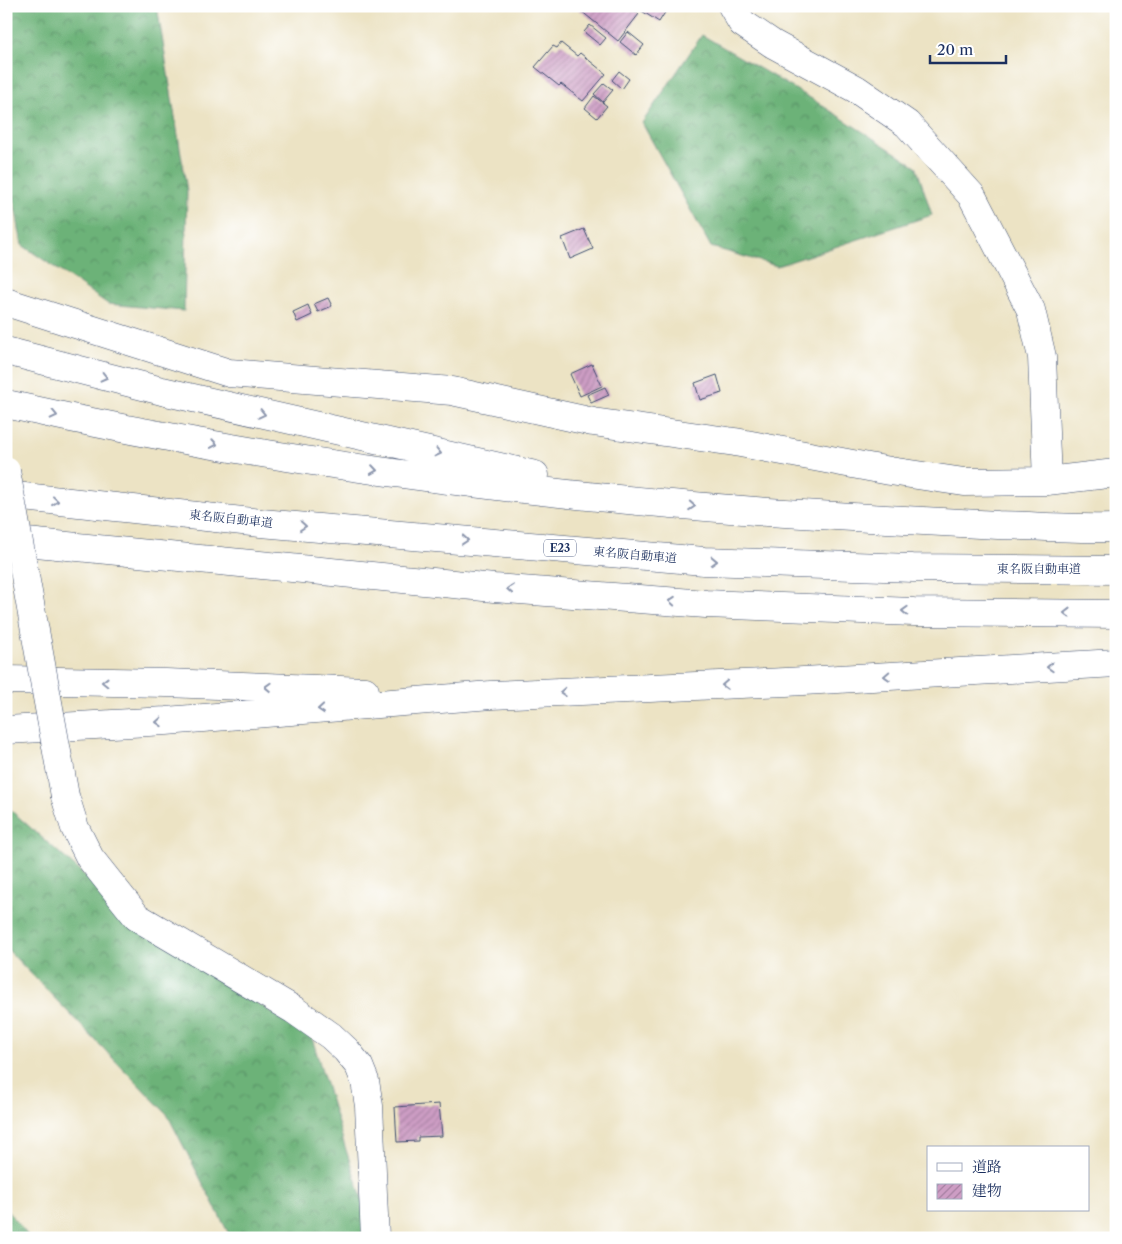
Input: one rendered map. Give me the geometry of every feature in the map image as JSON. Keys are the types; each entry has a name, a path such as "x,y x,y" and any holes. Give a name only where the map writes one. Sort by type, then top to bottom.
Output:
{"main road":[{"path":"732,6 742,23 773,44 856,90 907,124 972,196 1030,310 1042,357 1047,481"},
{"path":"6,302 229,373 452,391 593,422 735,442 890,471 964,482 1047,481 1116,473"},
{"path":"6,351 162,391 664,504"},
{"path":"6,404 75,420 267,454 455,482 664,504 876,520 1116,528"},
{"path":"6,472 65,796 75,828 90,858 137,917 294,1010 331,1036 359,1066 365,1081 368,1106 375,1238"},
{"name":"東名阪自動車道","path":"6,495 261,523 704,561 913,568 1116,570"},
{"path":"6,540 484,587 706,604 914,612 1116,614"},
{"path":"6,730 166,721 492,695 786,682 1116,663"},
{"path":"6,680 166,683 492,695"}],"green space":[{"path":"6,6 157,6 187,191 184,311 108,304 22,245 6,156"},
{"path":"702,35 812,99 916,166 932,215 777,266 711,247 642,123"},
{"path":"6,806 90,880 130,921 312,1038 375,1238 231,1238 167,1114 6,948"},
{"path":"6,1209 30,1238 6,1238"}],"building":[{"path":"575,6 629,6 639,14 618,41"},
{"path":"634,6 669,6 659,22"},
{"path":"590,25 606,38 600,45 584,32"},
{"path":"628,32 644,45 636,55 620,42"},
{"path":"561,43 577,56 580,53 606,74 583,101 561,84 559,86 535,67 553,46 557,48"},
{"path":"619,71 629,79 622,89 612,80"},
{"path":"604,83 613,90 603,102 594,94"},
{"path":"594,96 607,106 597,118 585,108"},
{"path":"584,229 593,249 570,259 562,238"},
{"path":"328,298 332,306 318,312 314,304"},
{"path":"308,305 312,315 297,322 293,312"},
{"path":"592,364 602,386 580,396 570,374"},
{"path":"717,375 722,393 700,400 695,383"},
{"path":"605,387 609,395 591,403 587,395"},
{"path":"439,1104 442,1136 418,1137 418,1141 397,1142 395,1107"}]}
